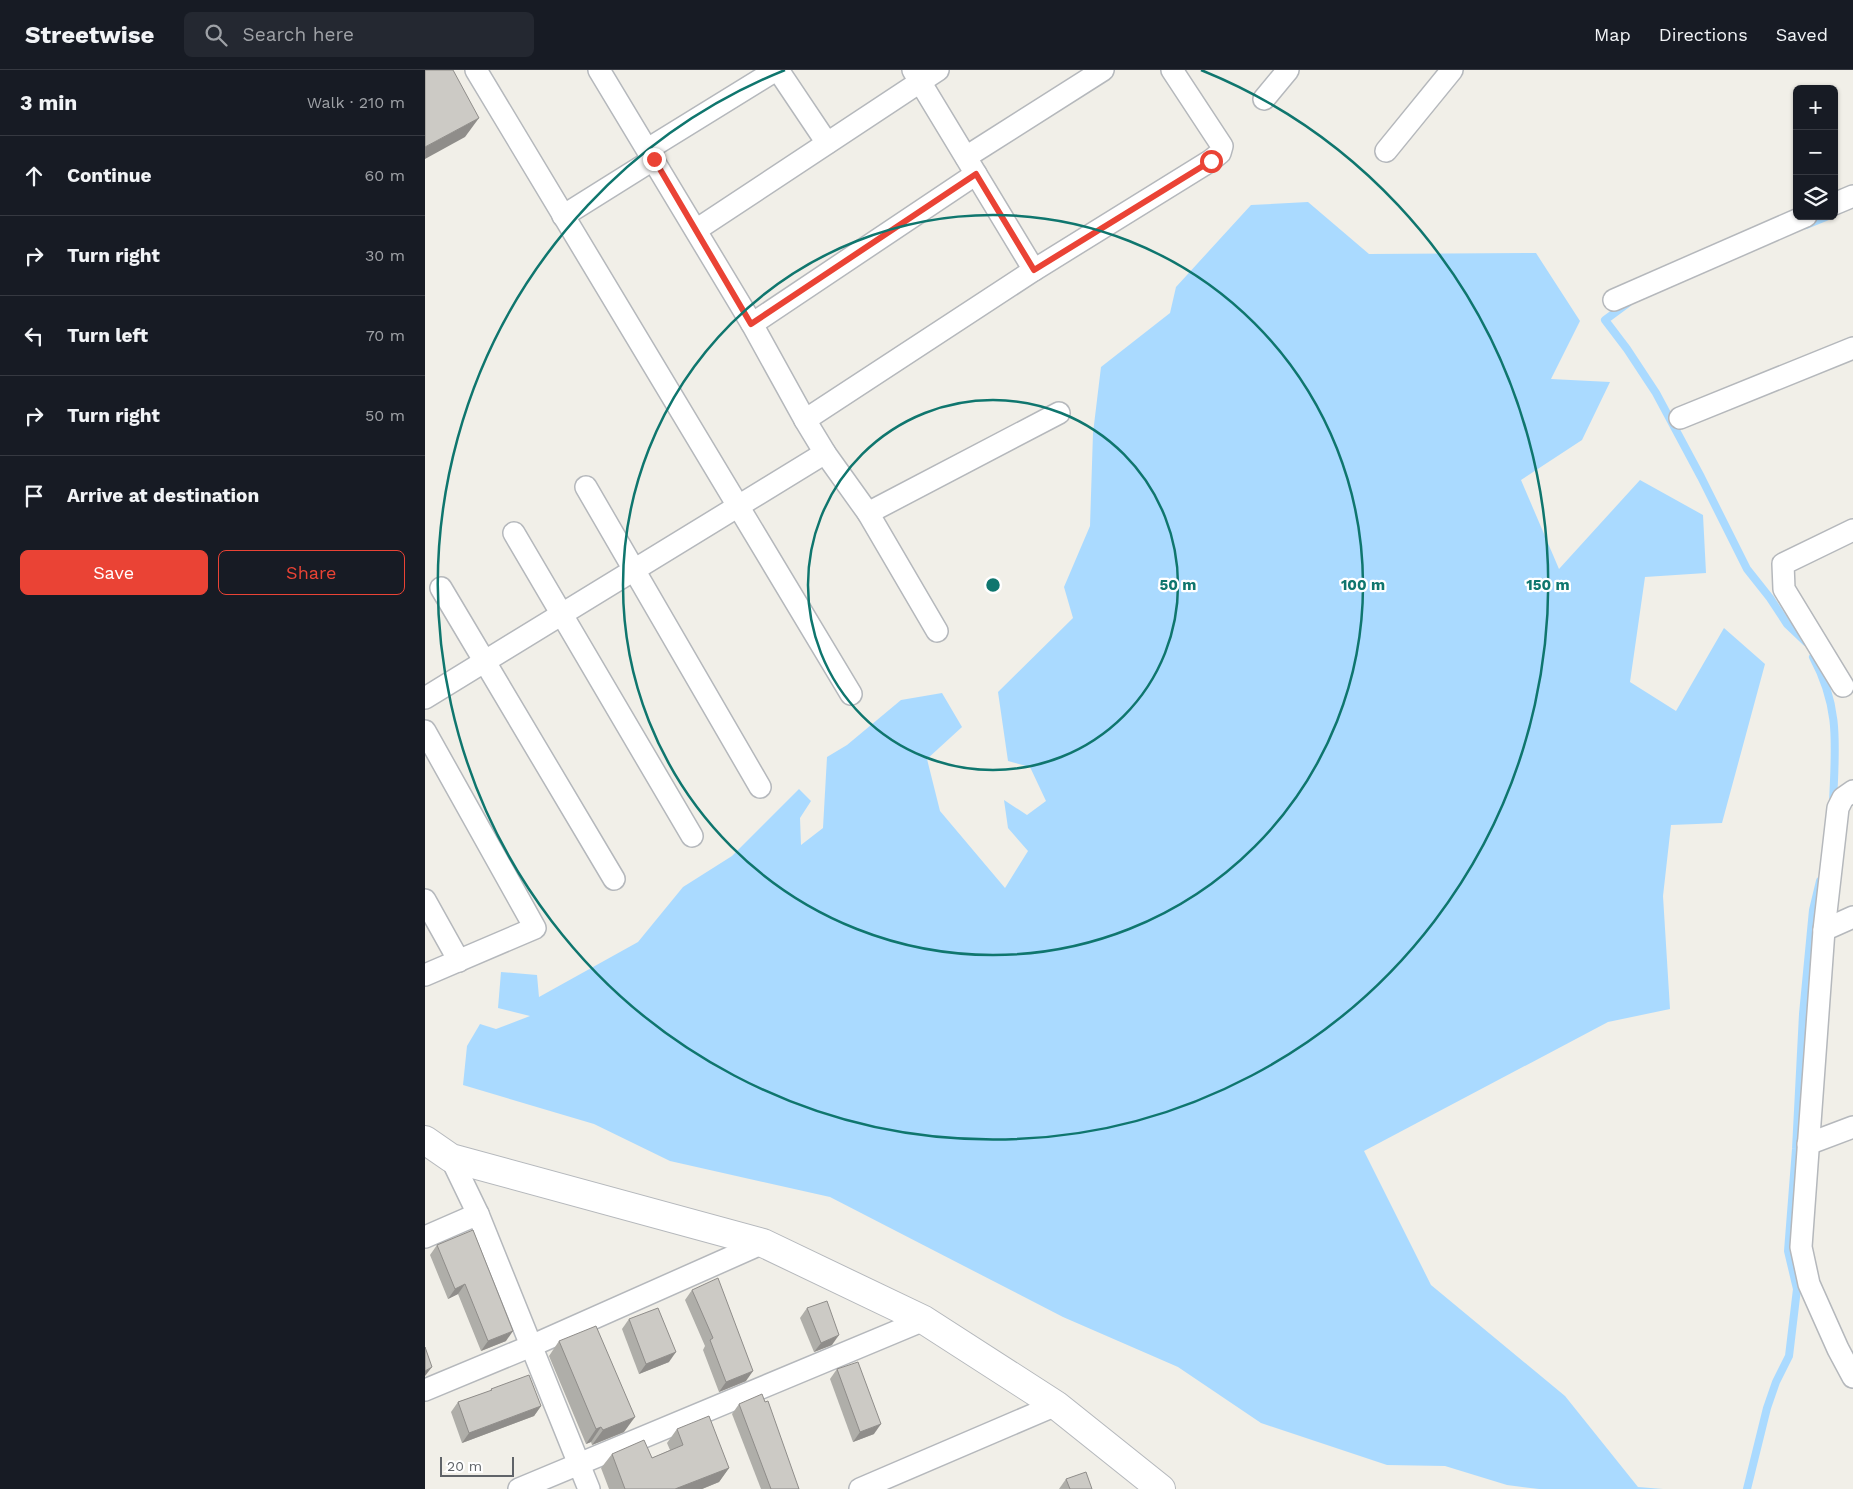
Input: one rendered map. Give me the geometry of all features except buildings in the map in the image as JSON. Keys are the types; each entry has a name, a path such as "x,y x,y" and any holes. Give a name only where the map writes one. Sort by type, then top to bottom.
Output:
{"street":[{"path":"476,70 851,694"},
{"path":"599,70 696,230 805,420 825,453 868,513 937,631"},
{"path":"563,216 651,154 777,70 827,143"},
{"path":"696,230 827,143 916,76 938,70"},
{"path":"751,324 1103,70"},
{"path":"805,420 1034,270 1211,161 1220,153 1222,146 1172,70"},
{"path":"1264,99 1288,70"},
{"path":"1387,151 1452,70"},
{"path":"916,76 1034,270"},
{"path":"1838,202 1853,196"},
{"path":"1614,300 1797,220"},
{"path":"1680,418 1853,348"},
{"path":"868,513 1059,414"},
{"path":"425,698 825,453"},
{"path":"586,486 760,786"},
{"path":"1843,686 1785,589 1783,564 1853,530"},
{"path":"514,533 692,836"},
{"path":"441,588 614,878"},
{"path":"425,731 535,928 425,975"},
{"path":"1853,791 1843,798 1838,808 1824,930 1801,1247 1809,1284 1845,1345 1853,1377"},
{"path":"425,900 459,961"},
{"path":"1824,930 1853,917"},
{"path":"1808,1144 1853,1127"},
{"path":"425,1140 451,1158 763,1243 924,1320 1056,1405 1161,1489"},
{"path":"451,1158 477,1214 589,1489"},
{"path":"425,1237 477,1214"},
{"path":"425,1390 531,1346 763,1243"},
{"path":"519,1489 924,1320"},
{"path":"860,1489 1056,1405"}],"water":[{"path":"1308,202 1369,254 1536,253 1580,321 1551,379 1610,382 1582,440 1521,480 1559,569 1640,480 1703,515 1706,573 1645,577 1630,682 1676,711 1724,628 1765,664 1722,823 1671,825 1663,896 1670,1009 1608,1022 1364,1151 1431,1285 1565,1396 1638,1487 1663,1489 1539,1489 1507,1485 1445,1466 1387,1465 1261,1423 1178,1367 1063,1317 830,1197 670,1161 594,1124 463,1085 467,1046 480,1024 496,1029 530,1016 498,1008 501,972 537,975 539,997 638,942 683,887 732,856 799,789 811,801 800,818 801,845 823,828 827,757 847,745 901,700 942,693 962,727 927,759 940,811 1005,888 1028,851 1008,828 1004,800 1027,815 1046,801 1030,767 1008,761 998,692 1073,618 1064,587 1090,526 1093,433 1101,367 1170,313 1176,287 1251,205"}],"waterway":[{"path":"1806,225 1818,220"},
{"path":"1628,303 1605,320 1656,393 1747,569 1770,598 1787,624 1806,642"},
{"path":"1813,657 1822,676 1832,711 1835,746 1833,804"},
{"path":"1747,1489 1767,1408 1776,1382 1789,1356 1797,1289 1788,1251 1796,1149 1803,1014 1813,910 1820,881"}],"route":[{"path":"654,159 751,324 976,174 1034,270 1211,161"}]}
